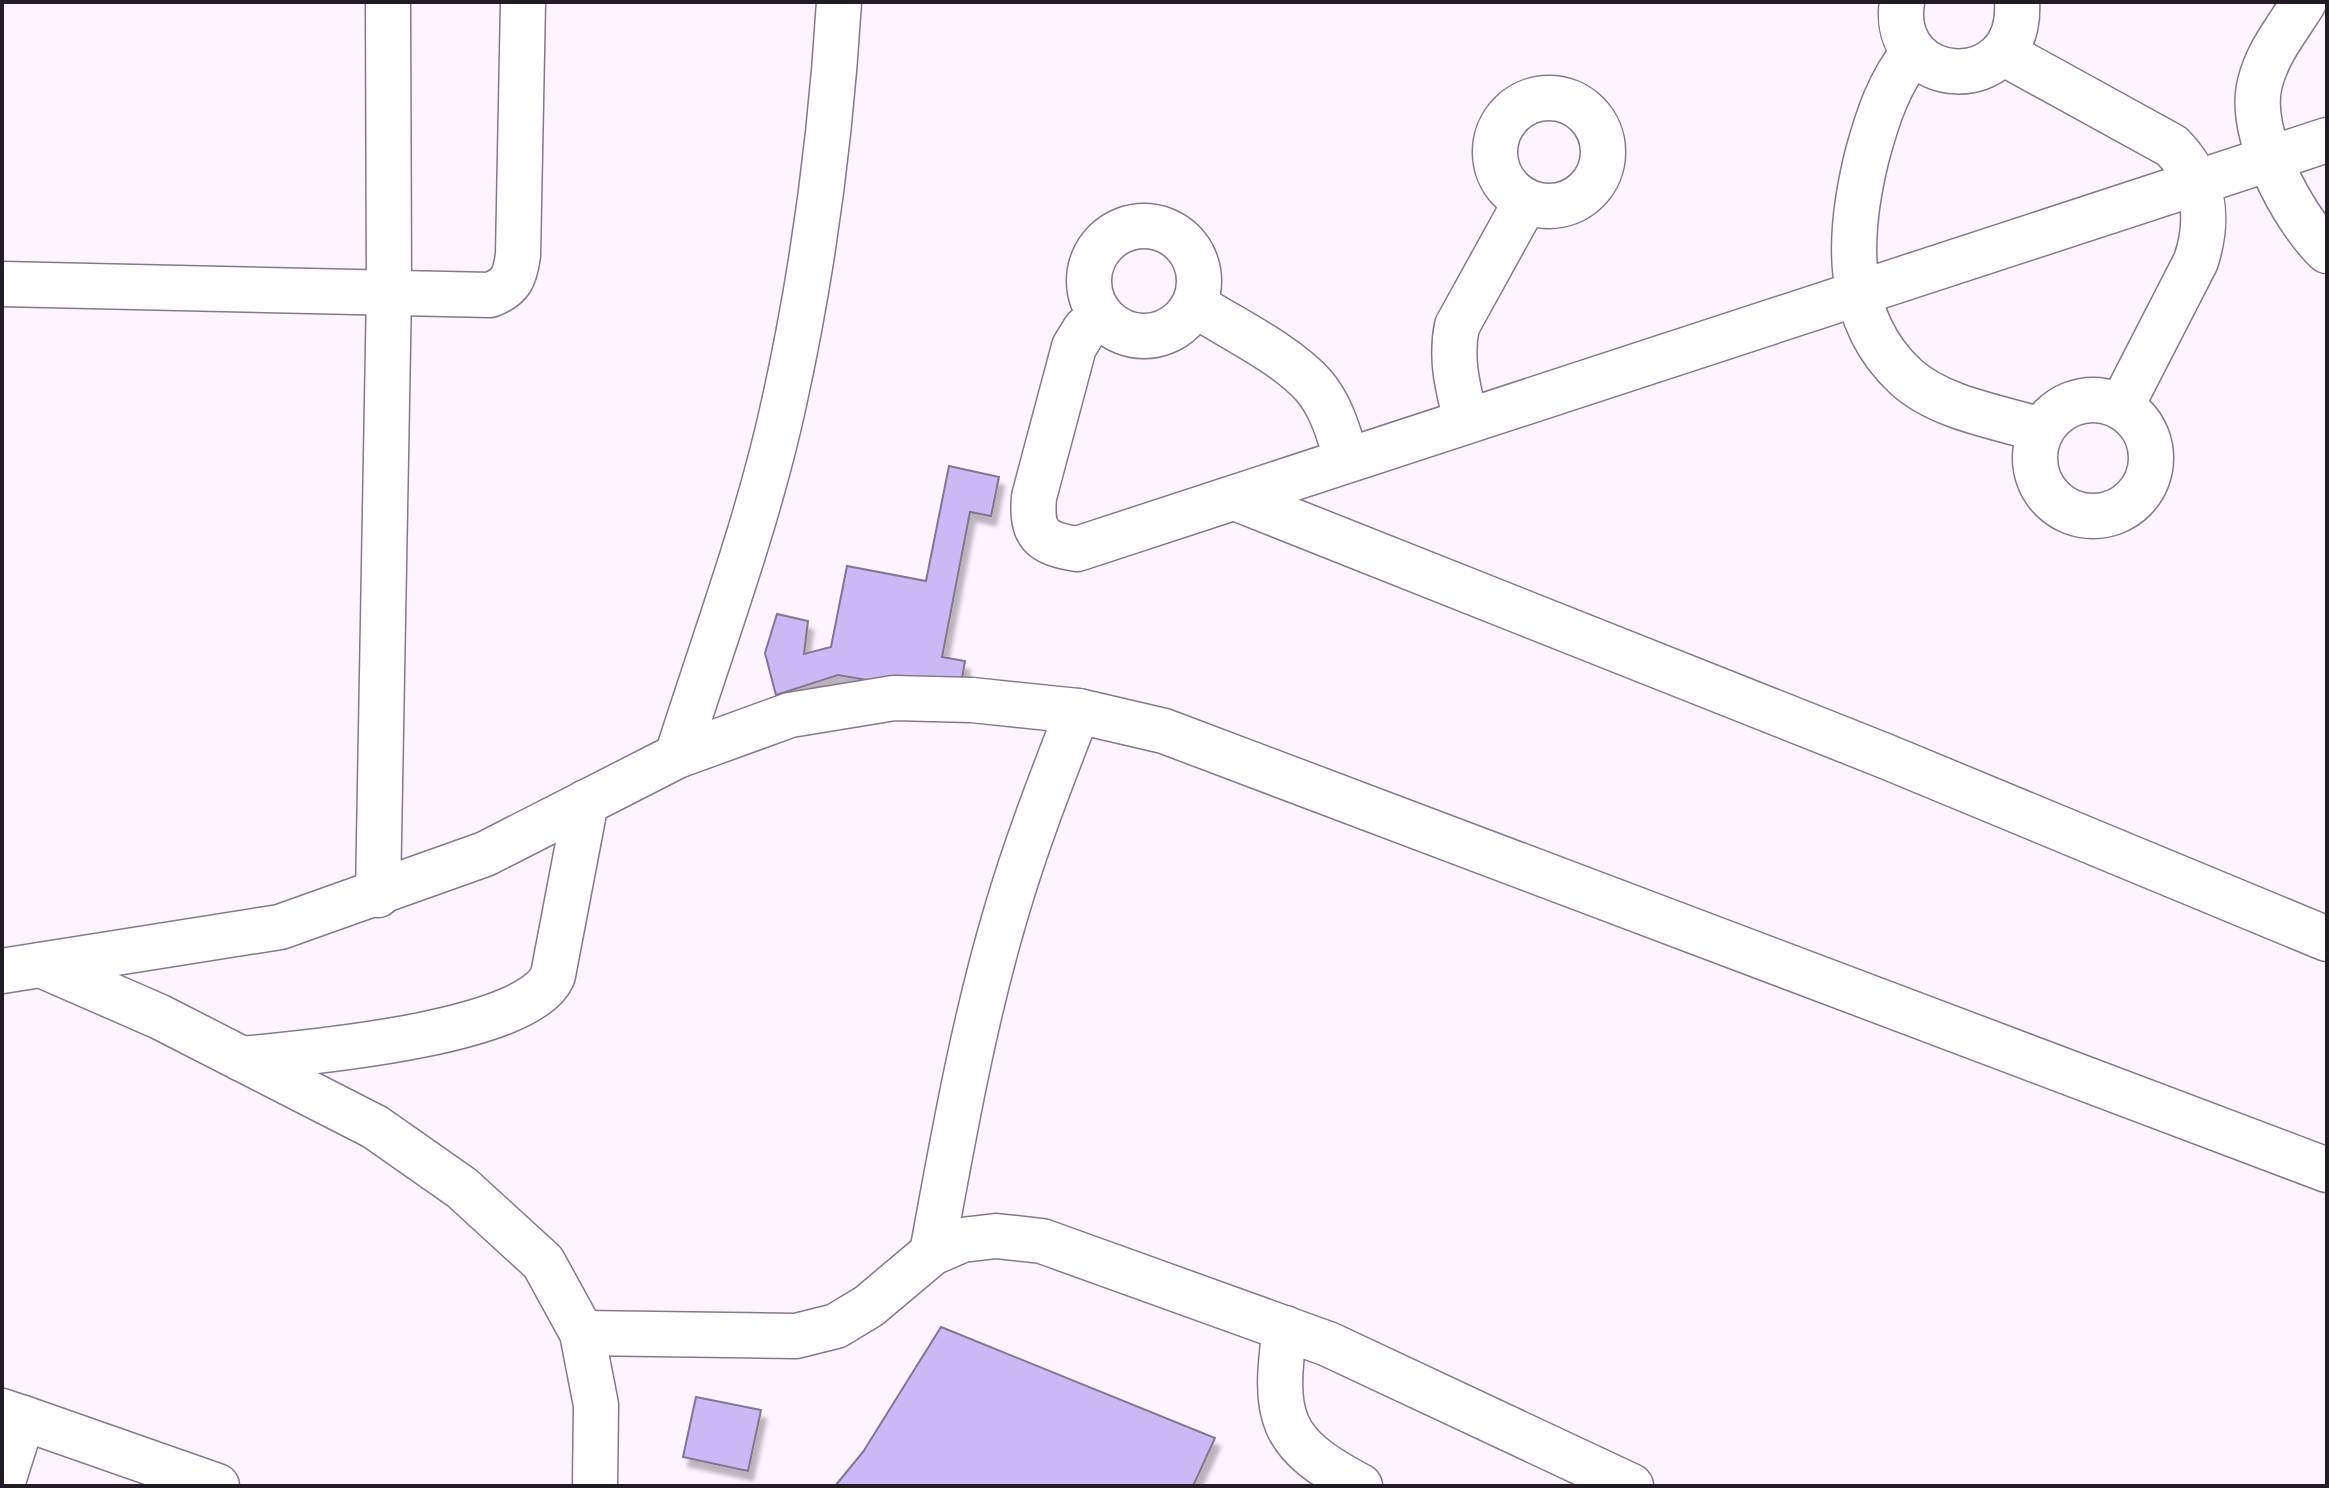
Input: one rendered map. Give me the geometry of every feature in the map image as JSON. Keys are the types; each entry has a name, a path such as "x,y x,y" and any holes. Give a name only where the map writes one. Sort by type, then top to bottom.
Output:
{"street":[{"path":"378,895 389,291 388,2"},
{"path":"2,284 490,295 507,288 516,273 523,2"},
{"path":"677,756 758,501 784,405 805,296 839,2"},
{"path":"1902,2 1904,35 1914,52 1930,65 1949,72 1969,72 1988,65 2003,53 2015,29 2017,2"},
{"path":"2304,2 2267,61 2259,85 2257,105 2271,160 2292,205 2327,251"},
{"path":"1914,52 1898,70 1887,95 1861,181 1852,236 1857,292 1867,324 1886,356 1908,379 1945,401 2041,430"},
{"path":"2003,53 2157,134 2186,159 2198,183 2205,218 2196,261 2121,407"},
{"path":"1101,317 1085,329 1074,347 1034,497 1032,518 1039,535 1054,545 1077,549 2327,140"},
{"path":"1466,421 1452,347 1457,326 1526,201"},
{"path":"1144,225 1163,228 1191,250 1199,268 1200,287 1195,305 1184,320 1169,331 1151,337 1132,335 1101,317 1092,301 1090,265 1110,236 1144,225"},
{"path":"1195,305 1297,371 1315,387 1329,409 1347,460"},
{"path":"2085,400 2104,401 2121,407 2137,419 2147,437 2151,457 2148,477 2139,494 2124,507 2105,515 2075,513 2051,499 2034,466 2035,448 2041,430 2052,415 2085,400"},
{"path":"1235,498 1885,756 2327,939"},
{"path":"22,968 280,927 378,895 485,854 677,756 790,715 894,698 972,700 1078,711 1164,731 2327,1170"},
{"path":"932,1253 980,1011 1006,913 1038,812 1078,711"},
{"path":"242,1059 408,1039 513,1007 540,995 553,975 586,802"},
{"path":"22,968 160,1017 375,1127 462,1188 543,1262 582,1333 596,1405 595,1486"},
{"path":"582,1333 796,1336 836,1326 869,1306 932,1253 973,1239 996,1236 1042,1241 1328,1344 1631,1486"},
{"path":"1285,1328 1277,1385 1288,1424 1301,1447 1320,1465 1355,1485"},
{"path":"2,1485 13,1415 217,1486"}],"building":[{"path":"949,466 999,477 991,516 970,512 942,657 965,661 959,696 838,675 776,695 765,653 777,614 808,621 804,654 831,647 847,566 926,581"},
{"path":"941,1327 1215,1438 1193,1486 835,1486 863,1452"},
{"path":"696,1397 761,1410 748,1471 683,1457"}]}
